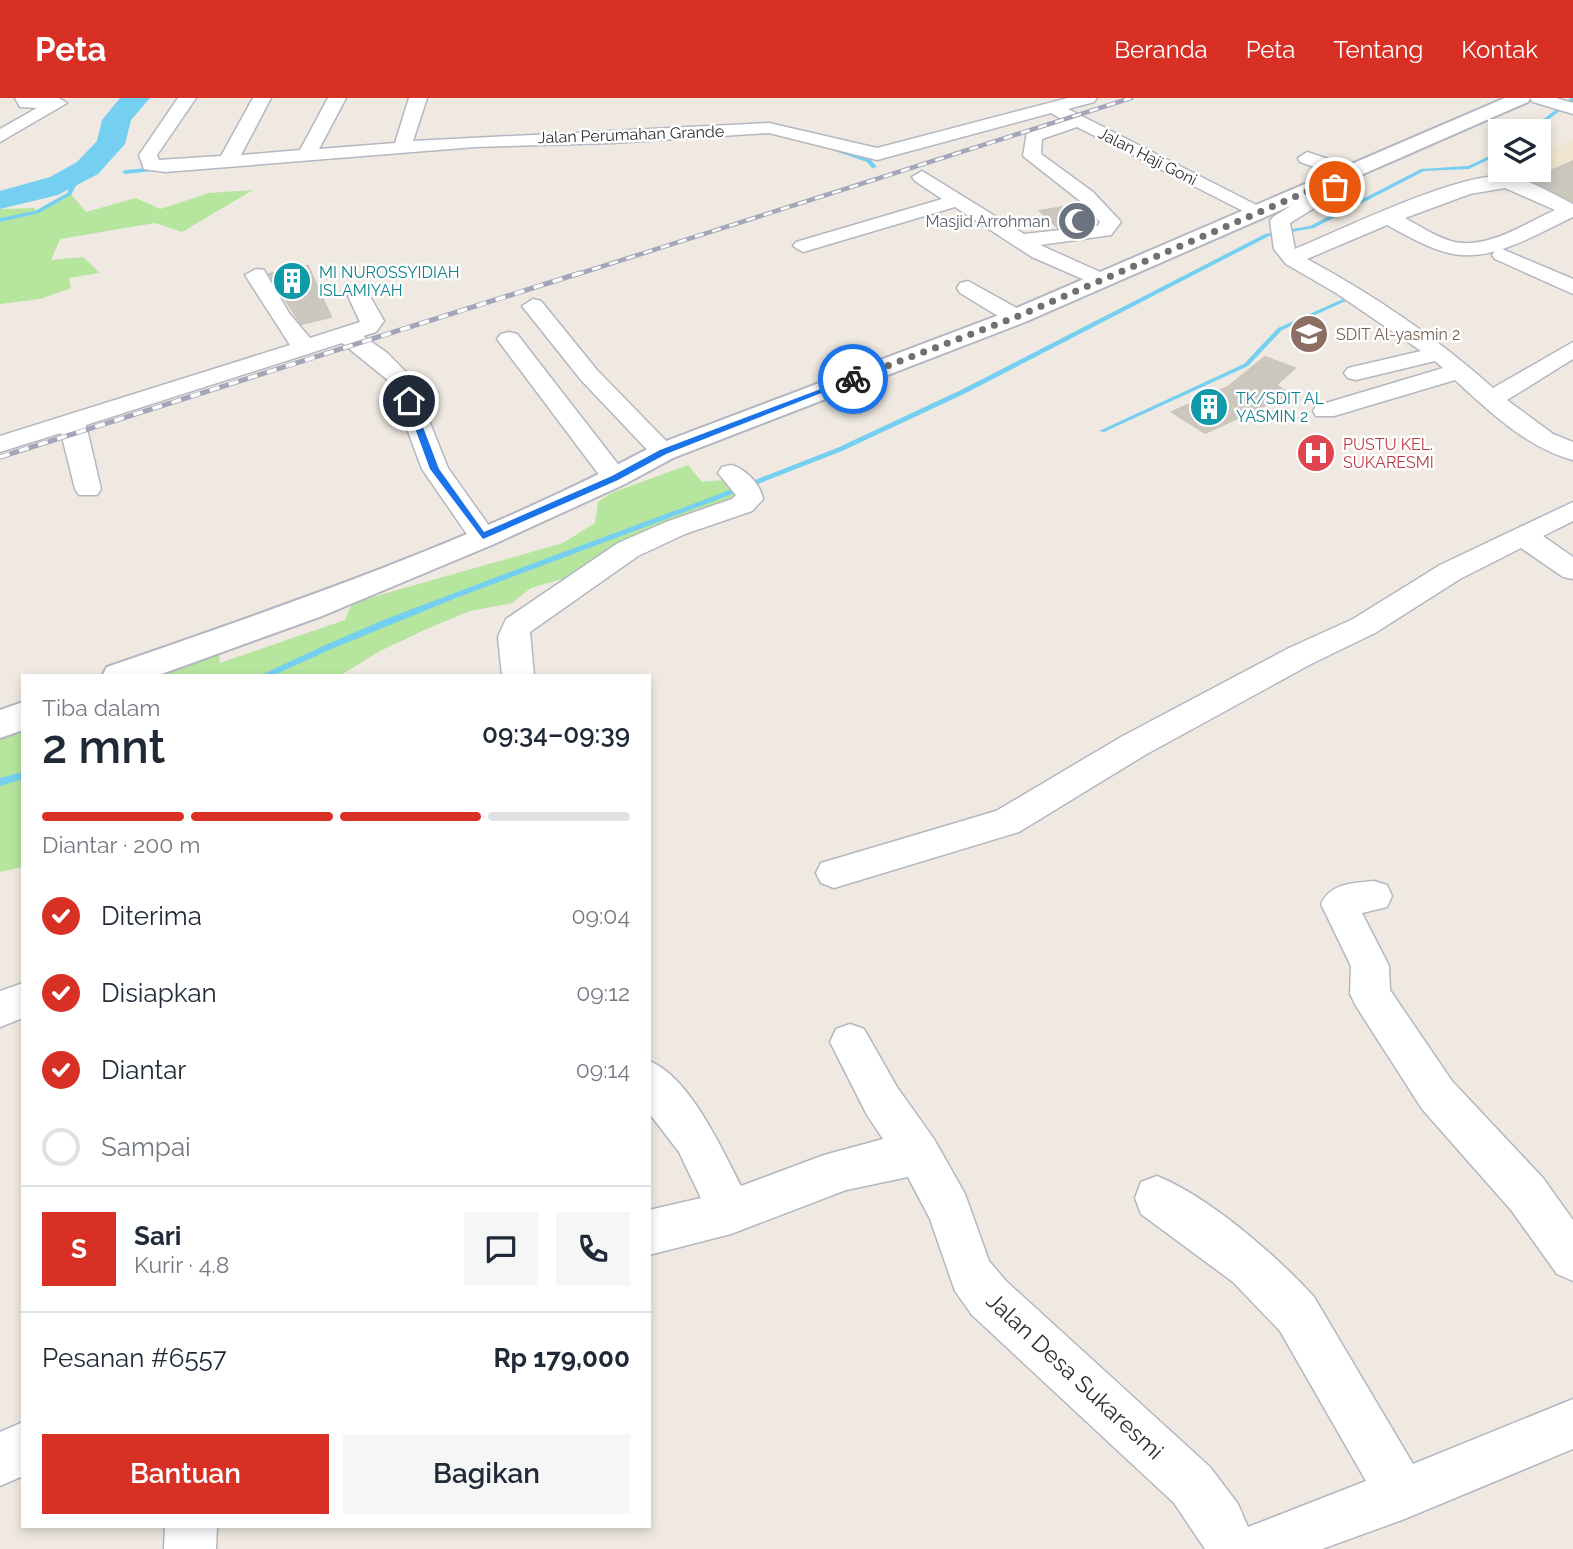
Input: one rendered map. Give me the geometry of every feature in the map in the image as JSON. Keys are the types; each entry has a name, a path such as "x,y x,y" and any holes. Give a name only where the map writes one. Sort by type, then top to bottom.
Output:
{"main road":[{"path":"125,674 310,608 483,537 615,478 663,452 1016,317 1269,216 1344,176 1534,98"},
{"path":"0,725 21,716"}],"street":[{"path":"24,98 26,103 33,104 63,100"},
{"name":"Jalan Perumahan Grande","path":"187,98 148,155 151,165 526,138 612,138 769,128 877,154 1047,103 1088,98"},
{"path":"228,161 262,98"},
{"path":"307,153 337,98"},
{"path":"402,148 418,98"},
{"path":"1534,98 1573,109"},
{"path":"4,131 63,100"},
{"name":"Jalan Haji Goni","path":"1047,103 1077,121 1135,147 1159,163 1269,216"},
{"path":"1020,241 1104,231 1111,222 1086,196 1032,156 1033,136 1077,121"},
{"path":"1307,158 1344,176"},
{"path":"922,177 1020,241 1101,281"},
{"path":"1288,254 1389,218 1492,182 1518,187 1568,209 1568,212 1475,249 1457,249 1444,245 1389,218"},
{"path":"803,246 958,200"},
{"path":"1269,216 1288,254 1440,353 1491,400 1544,439 1573,452"},
{"path":"1502,255 1573,287"},
{"path":"256,275 262,292 274,302 292,334 306,347"},
{"path":"968,288 1016,317"},
{"path":"0,444 346,335 373,321 359,296"},
{"path":"533,306 589,375 663,452"},
{"path":"346,335 378,357 400,378 435,469 483,537"},
{"path":"509,339 615,478"},
{"path":"1491,400 1573,349"},
{"path":"1356,373 1440,353"},
{"path":"1325,411 1459,371"},
{"path":"74,419 73,428 88,489"},
{"path":"518,674 513,636 517,626 541,612 564,591 612,559 673,528 741,505 750,499 738,481"},
{"path":"834,873 1007,822 1133,746 1300,656 1364,626 1450,572 1573,510"},
{"path":"1523,536 1573,570"},
{"path":"1374,896 1347,899 1339,904 1370,966 1370,994 1437,1095 1527,1194 1573,1258"},
{"path":"0,1009 21,1001"},
{"name":"Jalan Desa Sukaresmi","path":"849,1042 882,1101 919,1154 949,1210 971,1275 989,1298 1192,1485 1220,1522 1231,1549"},
{"path":"651,1083 694,1137 731,1212"},
{"path":"651,1232 731,1212 847,1166 880,1158 919,1154"},
{"path":"1157,1198 1260,1274 1283,1296 1297,1314 1402,1494"},
{"path":"1260,1549 1283,1536 1402,1494 1573,1424"},
{"path":"0,1461 21,1448"},
{"path":"190,1549 191,1528"}],"shaded area":[{"path":"1573,139 1573,206 1519,182 1551,182 1551,148"}],"green space":[{"path":"253,190 182,232 155,223 60,239 51,260 83,257 100,273 69,278 71,288 40,299 0,304 0,209 34,208 38,212 71,194 86,212 136,198 160,209 209,193"},
{"path":"688,465 702,482 723,480 736,492 724,508 566,578 531,588 512,603 470,611 431,627 380,651 343,674 155,674 218,648 220,663 345,620 352,603 563,543 595,523 598,502 611,493"},
{"path":"21,723 21,867 0,872 0,734"}],"building":[{"path":"1573,161 1573,201 1534,182 1551,182 1551,171"},
{"name":"Masjid Arrohman","path":"1080,204 1096,224 1058,228 1040,211"},
{"path":"308,266 331,317 301,324 269,274"},
{"name":"TK/SDIT AL YASMIN 2","path":"1265,357 1295,368 1276,385 1290,394 1205,433 1172,412 1228,387"}],"waterway":[{"path":"0,200 47,189 87,168 110,144 116,120 136,98"},
{"path":"1546,119 1573,99"},
{"path":"825,146 869,161 874,167"},
{"path":"268,674 389,621 712,500 839,449 963,392 1267,235 1312,227 1423,170 1469,167 1488,158"},
{"path":"125,172 160,169"},
{"path":"0,220 37,212 69,194 80,173"},
{"path":"1102,431 1246,365 1280,329 1345,300"},
{"path":"0,782 21,776"}],"railway":[{"path":"575,275 1131,98"},
{"path":"0,457 580,273"}],"way so far":[{"path":"853,379 1016,317 1336,179 1335,187"}],"place":[{"name":"Masjid Arrohman","path":"1077,221"},
{"name":"MI NUROSSYIDIAH ISLAMIYAH","path":"292,281"},
{"name":"SDIT Al-yasmin 2","path":"1309,334"},
{"name":"TK/SDIT AL YASMIN 2","path":"1209,407"},
{"name":"PUSTU KEL. SUKARESMI","path":"1316,453"}],"route":[{"path":"409,401 435,469 483,537 615,478 663,452 853,379"}]}
